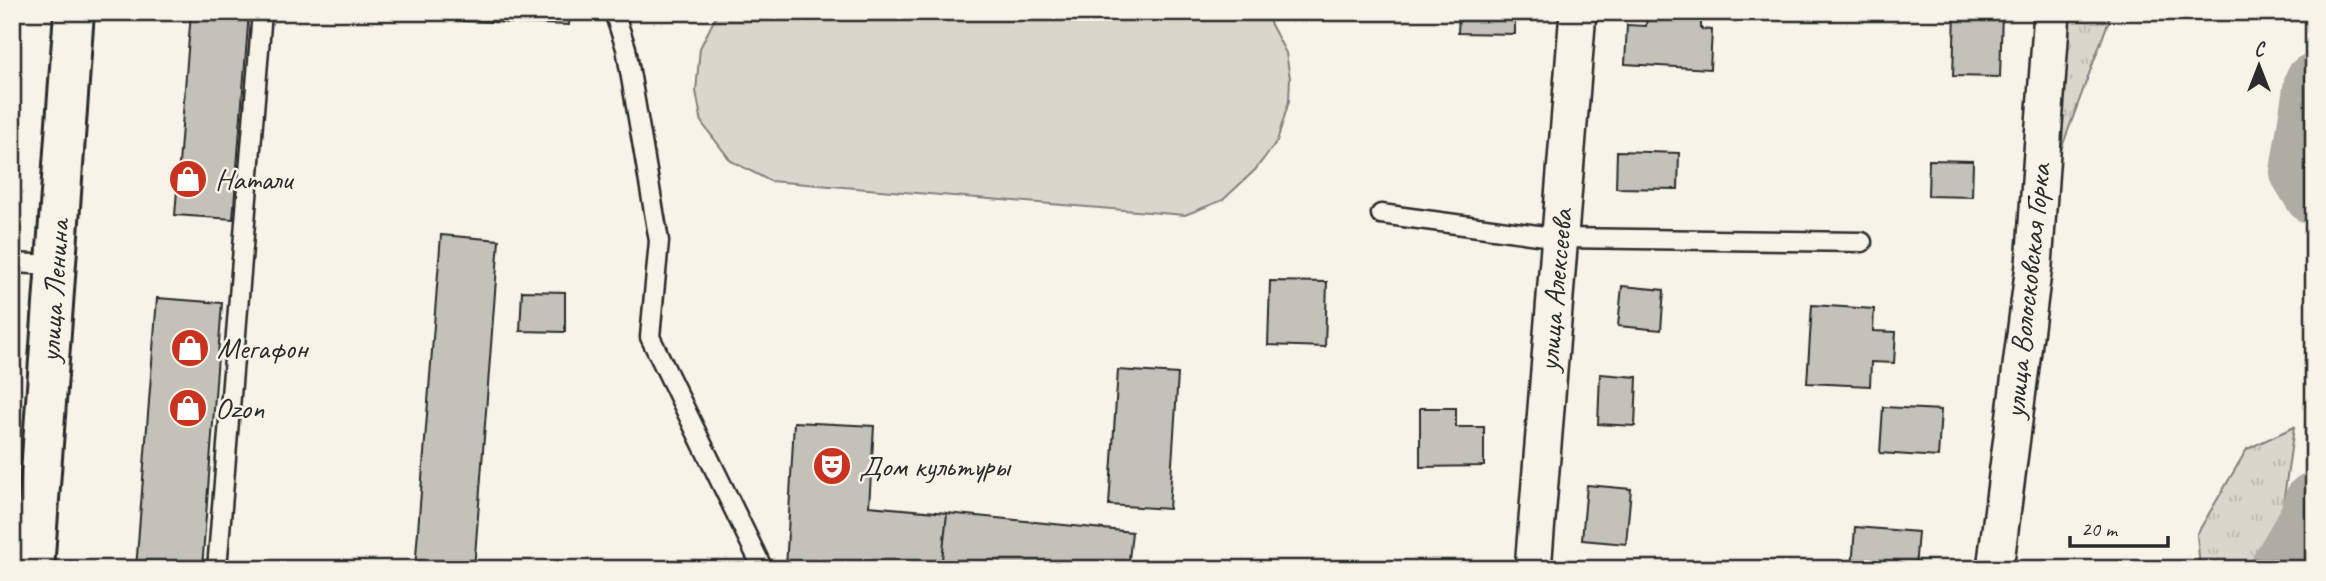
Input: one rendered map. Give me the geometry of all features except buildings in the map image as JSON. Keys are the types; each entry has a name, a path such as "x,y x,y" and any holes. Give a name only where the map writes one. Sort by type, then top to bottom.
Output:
{"main road":[{"name":"улица Ленина","path":"34,569 74,12"}],"street":[{"name":"улица Алексеева","path":"1533,569 1578,12"},
{"name":"улица Волосковская Горка","path":"1995,569 2034,265 2052,12"}],"lane":[{"path":"217,569 262,12"},
{"path":"614,12 626,48 659,241 650,337 763,569"},
{"path":"1381,214 1560,238 1862,242"},
{"path":"12,263 56,265"}],"green space":[{"path":"718,12 1261,12 1267,17 1286,53 1290,78 1289,101 1277,141 1255,170 1223,200 1185,215 770,181 731,161 702,123 696,91 700,48"},
{"path":"2054,12 2112,12 2039,209"},
{"path":"2294,427 2279,533 2261,569 2200,569 2197,534 2247,449"}],"waterway":[{"path":"2314,83 2300,172 2314,195"},
{"path":"2280,569 2307,523 2314,502"}],"place":[{"name":"Натали","path":"188,179"},
{"name":"Мегафон","path":"190,348"},
{"name":"Ozon","path":"188,408"},
{"name":"Дом культуры","path":"832,466"}]}
